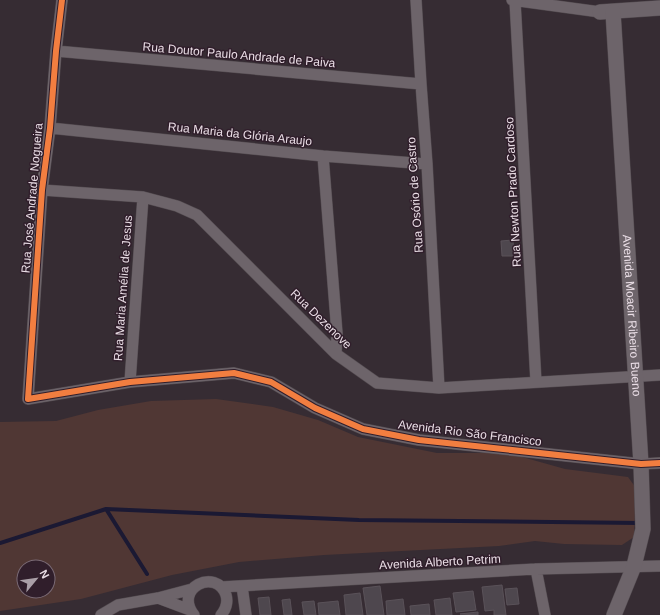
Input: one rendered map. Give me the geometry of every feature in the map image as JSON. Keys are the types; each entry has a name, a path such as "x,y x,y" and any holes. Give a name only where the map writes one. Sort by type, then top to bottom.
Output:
{"street":[{"name":"Rua José Andrade Nogueira","path":"28,399 42,190 50,128 56,51 62,0"},
{"name":"Rua Osório de Castro","path":"416,0 420,84 427,164 439,388"},
{"path":"513,0 543,2 606,12 660,8"},
{"name":"Rua Newton Prado Cardoso","path":"513,0 536,382"},
{"name":"Avenida Moacir Ribeiro Bueno","path":"606,12 635,377 641,464 643,529 634,566 614,615"},
{"name":"Rua Doutor Paulo Andrade de Paiva","path":"56,51 420,84"},
{"name":"Rua Maria da Glória Araujo","path":"50,128 323,156 427,164"},
{"path":"323,156 337,334 336,354"},
{"name":"Rua Dezenove","path":"42,190 143,197 177,206 197,215 336,354 377,383 439,388 660,375"},
{"name":"Rua Maria Amélia de Jesus","path":"130,382 143,197"},
{"name":"Avenida Rio São Francisco","path":"28,399 130,382 234,373 271,382 316,408 363,429 419,440 641,464 660,463"},
{"name":"Avenida Alberto Petrim","path":"101,615 118,605 158,598 192,589 197,584 203,582 216,583 221,587 536,569 660,566"},
{"path":"536,569 545,615"},
{"path":"242,586 246,615"},
{"path":"221,587 225,592 227,606 221,615"},
{"path":"192,589 188,599 192,613"},
{"path":"158,598 192,613"}],"shaded area":[{"path":"216,399 273,407 318,420 358,437 437,453 508,453 565,469 628,477 636,488 634,537 622,545 564,544 535,541 499,546 324,555 239,562 172,575 81,599 0,611 0,422 56,421 98,410 151,401"}],"building":[{"path":"513,240 514,256 502,256 501,241"},
{"path":"502,585 506,615 494,615 494,610 485,611 482,587"},
{"path":"380,586 384,615 367,615 363,588"},
{"path":"517,588 519,604 507,605 505,589"},
{"path":"473,591 476,610 456,612 453,593"},
{"path":"360,593 363,615 346,615 344,595"},
{"path":"269,597 271,615 260,615 258,598"},
{"path":"450,598 452,615 436,615 434,600"},
{"path":"290,599 292,615 284,615 282,600"},
{"path":"403,599 405,615 387,615 386,601"},
{"path":"314,601 316,615 304,615 302,602"},
{"path":"338,601 340,615 319,615 318,603"},
{"path":"429,604 430,615 411,615 410,606"},
{"path":"478,612 478,615 460,614"}],"waterway":[{"path":"106,509 147,574"},
{"path":"0,543 106,509 359,520 640,523"}],"cycle path":[{"path":"62,0 56,51 50,128 42,190 28,399 130,382 234,373 271,382 315,408 363,429 419,440 641,464 660,463"}]}
